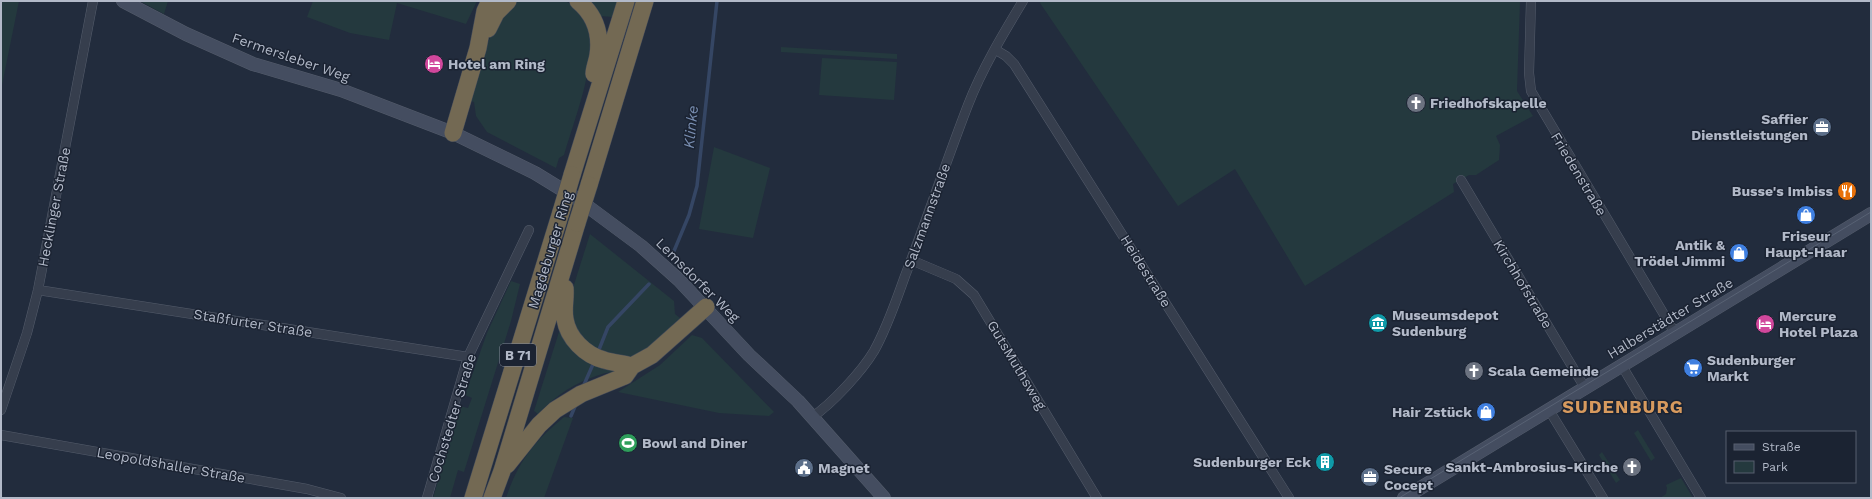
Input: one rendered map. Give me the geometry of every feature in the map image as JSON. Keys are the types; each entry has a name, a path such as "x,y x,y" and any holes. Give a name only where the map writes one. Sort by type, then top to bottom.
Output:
{"highway":[{"path":"453,133 478,48 485,11 490,1"},
{"path":"478,48 496,13 508,1"},
{"path":"578,1 591,17 598,35 598,53 594,72 595,100"},
{"name":"Magdeburger Ring","path":"473,498 626,1"},
{"name":"Magdeburger Ring","path":"492,498 502,471 563,273 645,1"},
{"path":"563,273 566,294 564,308 565,320 569,332 576,342 596,358 604,360 626,364 652,355 706,308"},
{"path":"502,471 548,416 572,399 625,376 626,364"}],"street":[{"name":"Hecklinger Straße","path":"1,410 27,333 38,290 93,1"},
{"name":"Fermersleber Weg","path":"123,1 176,29 253,64 341,90 453,133"},
{"name":"Salzmannstraße","path":"812,417 825,408 871,355 888,321 969,103 1023,1"},
{"name":"Friedenstraße","path":"1531,1 1529,81 1532,95 1675,334"},
{"name":"Heidestraße","path":"996,50 1006,56 1014,64 1289,498"},
{"name":"Lemsdorfer Weg","path":"453,133 510,160 568,193 605,218 658,262 706,308 749,355 798,401 882,497"},
{"name":"Kirchhofstraße","path":"1461,180 1586,388"},
{"name":"Halberstädter Straße","path":"1404,498 1871,214"},
{"name":"Cochstedter Straße","path":"428,498 468,357 529,230"},
{"name":"GutsMuthsweg","path":"911,260 956,279 974,295 1097,498"},
{"name":"Staßfurter Straße","path":"38,290 468,357"},
{"path":"1622,366 1700,498"},
{"path":"1549,410 1603,498"},
{"name":"Leopoldshaller Straße","path":"1,435 307,489 341,498"}],"green space":[{"path":"1,1 19,1 1,90"},
{"path":"140,1 168,1 164,14"},
{"path":"313,1 477,1 466,24 397,3 389,40 350,33 307,17"},
{"path":"518,1 567,2 579,12 589,28 591,39 590,54 582,98 564,155 559,158 556,168 487,132 476,116 474,102 471,101 482,60 492,32 508,9"},
{"path":"588,1 618,1 613,17 600,16"},
{"path":"1041,1 1520,1 1517,91 1533,116 1496,136 1500,145 1499,160 1476,175 1469,175 1453,184 1454,192 1305,286 1235,169 1178,206 1040,3"},
{"path":"781,47 897,54 897,59 781,52"},
{"path":"822,58 897,62 894,100 819,95"},
{"path":"714,147 770,168 753,238 699,229"},
{"path":"590,234 674,301 675,314 680,318 646,351 631,363 618,370 593,377 575,385 552,400 538,414 534,411"},
{"path":"511,281 520,284 511,321 464,472 458,470 450,498 433,498 460,406 468,408 472,398 465,395 487,333"},
{"path":"692,335 702,338 774,412 769,416 719,413 618,392 660,365"},
{"path":"564,417 573,418 544,498 506,498 522,462 544,435"},
{"path":"1638,430 1655,458 1651,461 1634,433"},
{"path":"1602,452 1620,480 1616,483 1599,455"},
{"path":"1681,478 1693,498 1660,498 1666,494 1666,485"}],"waterway":[{"name":"Klinke","path":"674,251 689,215 697,186 717,1"},
{"name":"Klinke","path":"598,352 608,327 649,284"},
{"name":"Klinke","path":"583,387 594,362"},
{"name":"Klinke","path":"571,416 576,404"}],"tram line":[{"path":"1399,498 1871,212"}],"place":[{"name":"Hotel am Ring","path":"434,64"},
{"name":"Friedhofskapelle","path":"1416,103"},
{"name":"Saffier Dienstleistungen","path":"1822,127"},
{"name":"Busse's Imbiss","path":"1847,191"},
{"name":"Friseur Haupt-Haar","path":"1806,215"},
{"name":"Antik & Trödel Jimmi","path":"1739,253"},
{"name":"Museumsdepot Sudenburg","path":"1378,323"},
{"name":"Mercure Hotel Plaza","path":"1765,324"},
{"name":"Sudenburger Markt","path":"1693,368"},
{"name":"Scala Gemeinde","path":"1474,371"},
{"name":"Hair Zstück","path":"1486,412"},
{"name":"Bowl and Diner","path":"628,443"},
{"name":"Sudenburger Eck","path":"1325,462"},
{"name":"Sankt-Ambrosius-Kirche","path":"1632,467"},
{"name":"Magnet","path":"804,468"},
{"name":"Secure Cocept","path":"1370,477"}],"district":[{"name":"SUDENBURG","path":"1623,407"}]}
